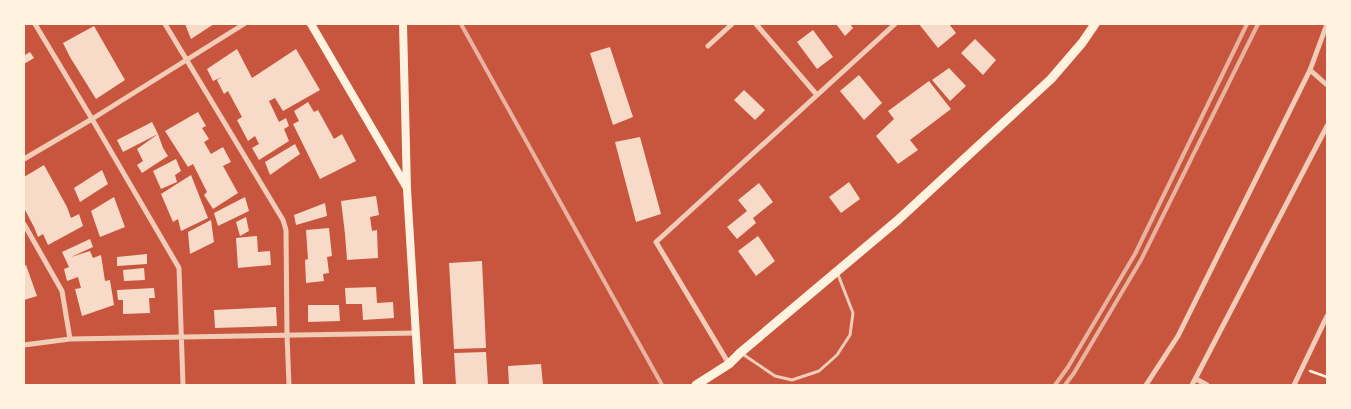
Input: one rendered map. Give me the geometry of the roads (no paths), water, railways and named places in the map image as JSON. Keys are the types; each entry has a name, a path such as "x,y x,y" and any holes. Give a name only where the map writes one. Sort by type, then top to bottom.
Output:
{"main road":[{"path":"311,24 407,189"},
{"path":"403,24 407,189 418,385"},
{"path":"696,385 730,364 740,353 898,220 1051,79 1082,44 1095,24"}],"street":[{"path":"35,24 179,268 183,385"},
{"path":"165,24 283,220 286,230 289,385"},
{"path":"24,159 244,24"},
{"path":"708,46 732,24"},
{"path":"756,24 818,94"},
{"path":"730,364 656,242 895,24"},
{"path":"1146,385 1178,336 1310,70 1327,24"},
{"path":"1310,70 1327,84"},
{"path":"1192,385 1327,126"},
{"path":"24,224 62,291 70,339"},
{"path":"1294,385 1327,316"},
{"path":"24,345 70,339 416,333"},
{"path":"1196,379 1207,385"}],"lane":[{"path":"740,353 775,376 792,380 819,371 837,355 850,335 853,313 837,272"}],"railway":[{"path":"461,24 662,385"},
{"path":"1055,385 1068,367 1135,254 1247,24"},
{"path":"1065,385 1141,260 1258,24"}]}
